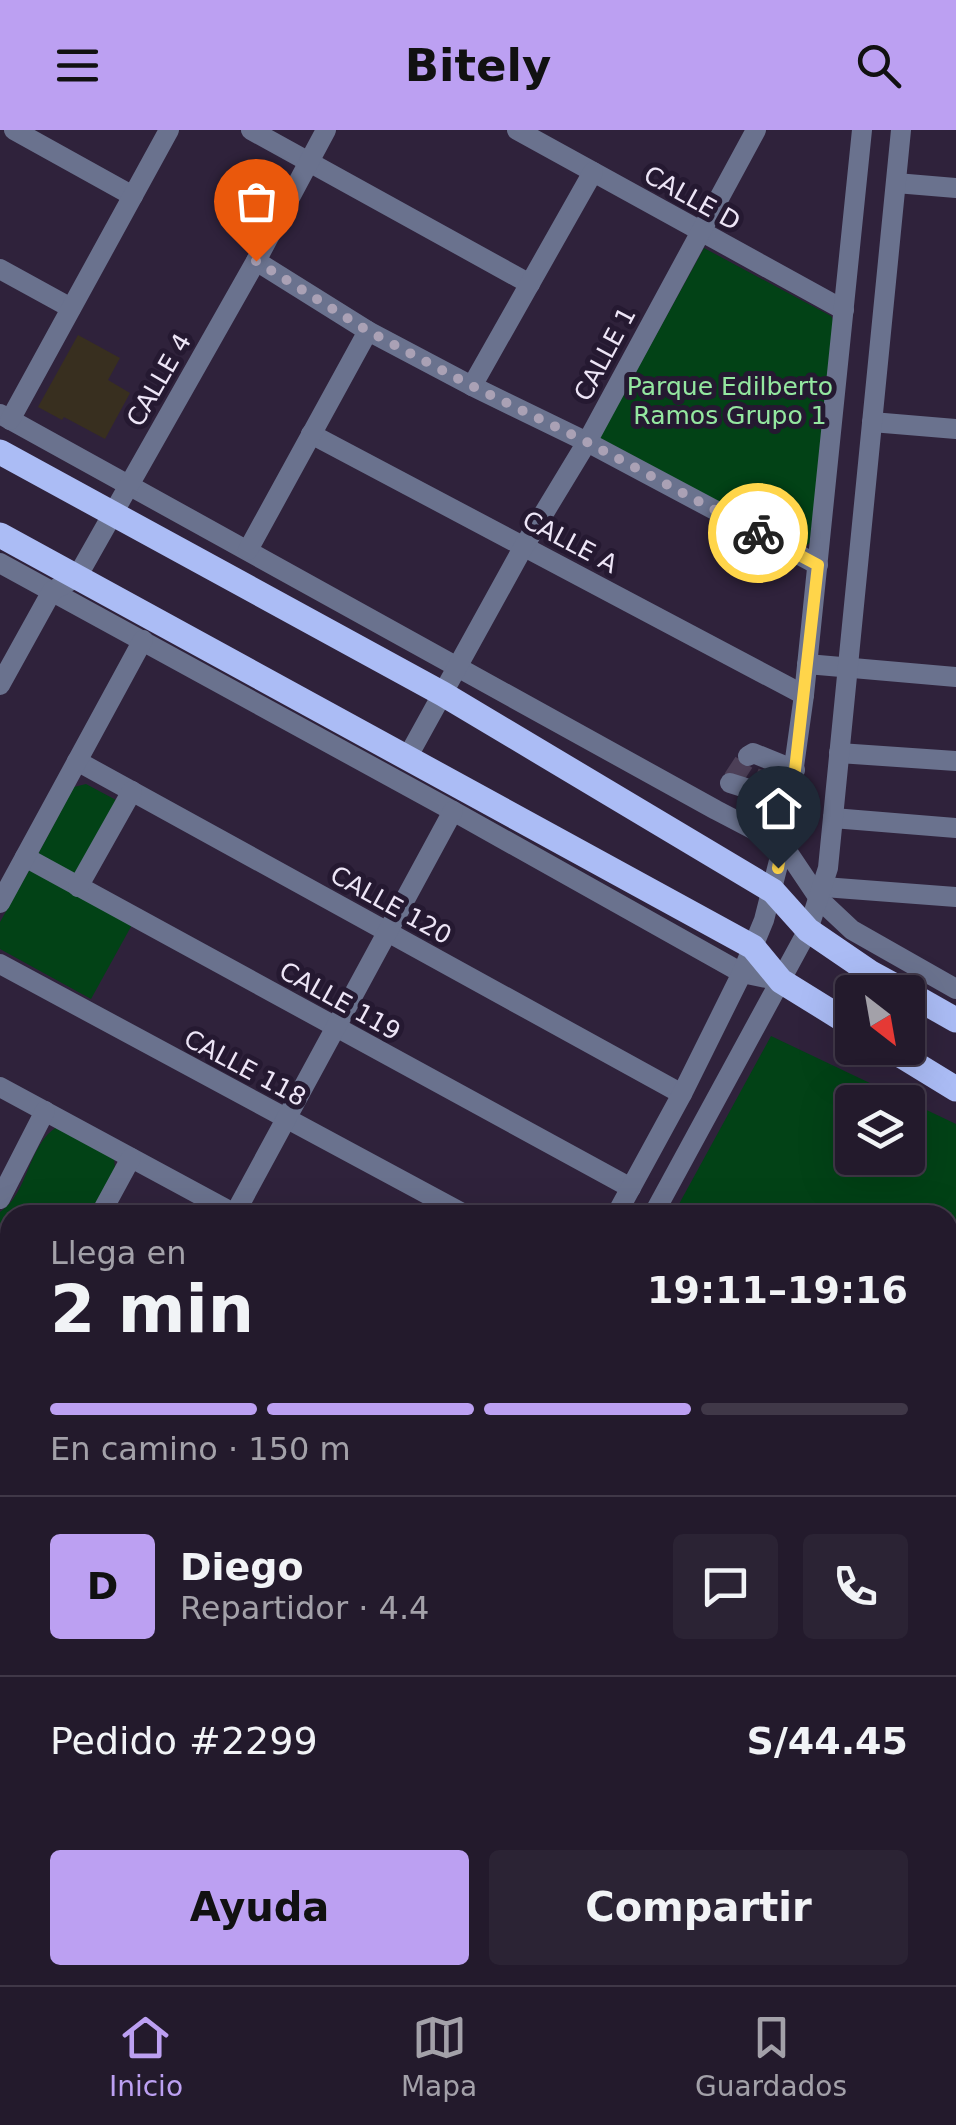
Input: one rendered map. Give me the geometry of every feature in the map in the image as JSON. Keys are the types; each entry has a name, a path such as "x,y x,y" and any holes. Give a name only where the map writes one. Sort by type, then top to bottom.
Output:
{"main road":[{"path":"0,452 442,694 772,891 808,930 876,975"},
{"path":"0,535 753,947 780,981 835,1015"},
{"path":"925,1003 956,1020"},
{"path":"916,1065 956,1089"}],"street":[{"path":"14,130 133,196"},
{"path":"168,130 71,308 5,417 784,845 852,930 953,983"},
{"path":"252,130 530,284"},
{"name":"CALLE 4","path":"77,577 326,130"},
{"name":"CALLE D","path":"516,130 844,310"},
{"name":"CALLE 1","path":"407,758 524,546 587,442 756,130"},
{"path":"622,1205 742,973 784,845 808,664 862,130"},
{"path":"658,1205 808,930 828,868 900,130"},
{"path":"472,386 594,172"},
{"path":"896,183 956,188"},
{"path":"256,261 368,331 818,565"},
{"path":"0,269 71,308"},
{"path":"248,550 368,331"},
{"path":"872,422 956,429"},
{"name":"CALLE A","path":"312,434 804,695"},
{"path":"0,563 742,973 780,981"},
{"path":"0,685 52,591 77,577"},
{"path":"0,902 143,640"},
{"path":"808,664 956,677"},
{"path":"748,756 753,753 765,778 790,802"},
{"path":"839,753 956,762"},
{"name":"CALLE 120","path":"77,761 682,1094"},
{"path":"716,810 732,781 795,770"},
{"path":"748,826 765,778"},
{"path":"78,887 132,791"},
{"path":"240,1205 453,811"},
{"path":"833,818 956,828"},
{"name":"CALLE 119","path":"25,857 631,1188"},
{"path":"822,893 956,896"},
{"name":"CALLE 118","path":"0,964 447,1205"},
{"path":"0,1087 218,1205"},
{"path":"0,1198 45,1111"},
{"path":"105,1205 131,1158"}],"shaded area":[{"path":"78,335 120,358 108,380 130,393 105,439 38,407"}],"green space":[{"name":"Parque Edilberto Ramos Grupo 1","path":"704,248 831,316 835,323 811,542 807,545 599,439"},
{"path":"86,784 116,800 75,877 38,854 74,787"},
{"path":"31,867 133,923 91,999 0,949 0,922"},
{"path":"771,1036 874,1085 835,1085 835,1175 925,1175 925,1109 956,1124 956,1205 678,1205"},
{"path":"58,1126 114,1158 115,1168 95,1205 9,1205 48,1134"}],"tunnel":[{"path":"733,779 748,756"},
{"path":"763,785 768,772"}],"way so far":[{"path":"256,261 368,331 758,533"}],"route":[{"path":"758,533 818,565 795,770 778,868"}]}
